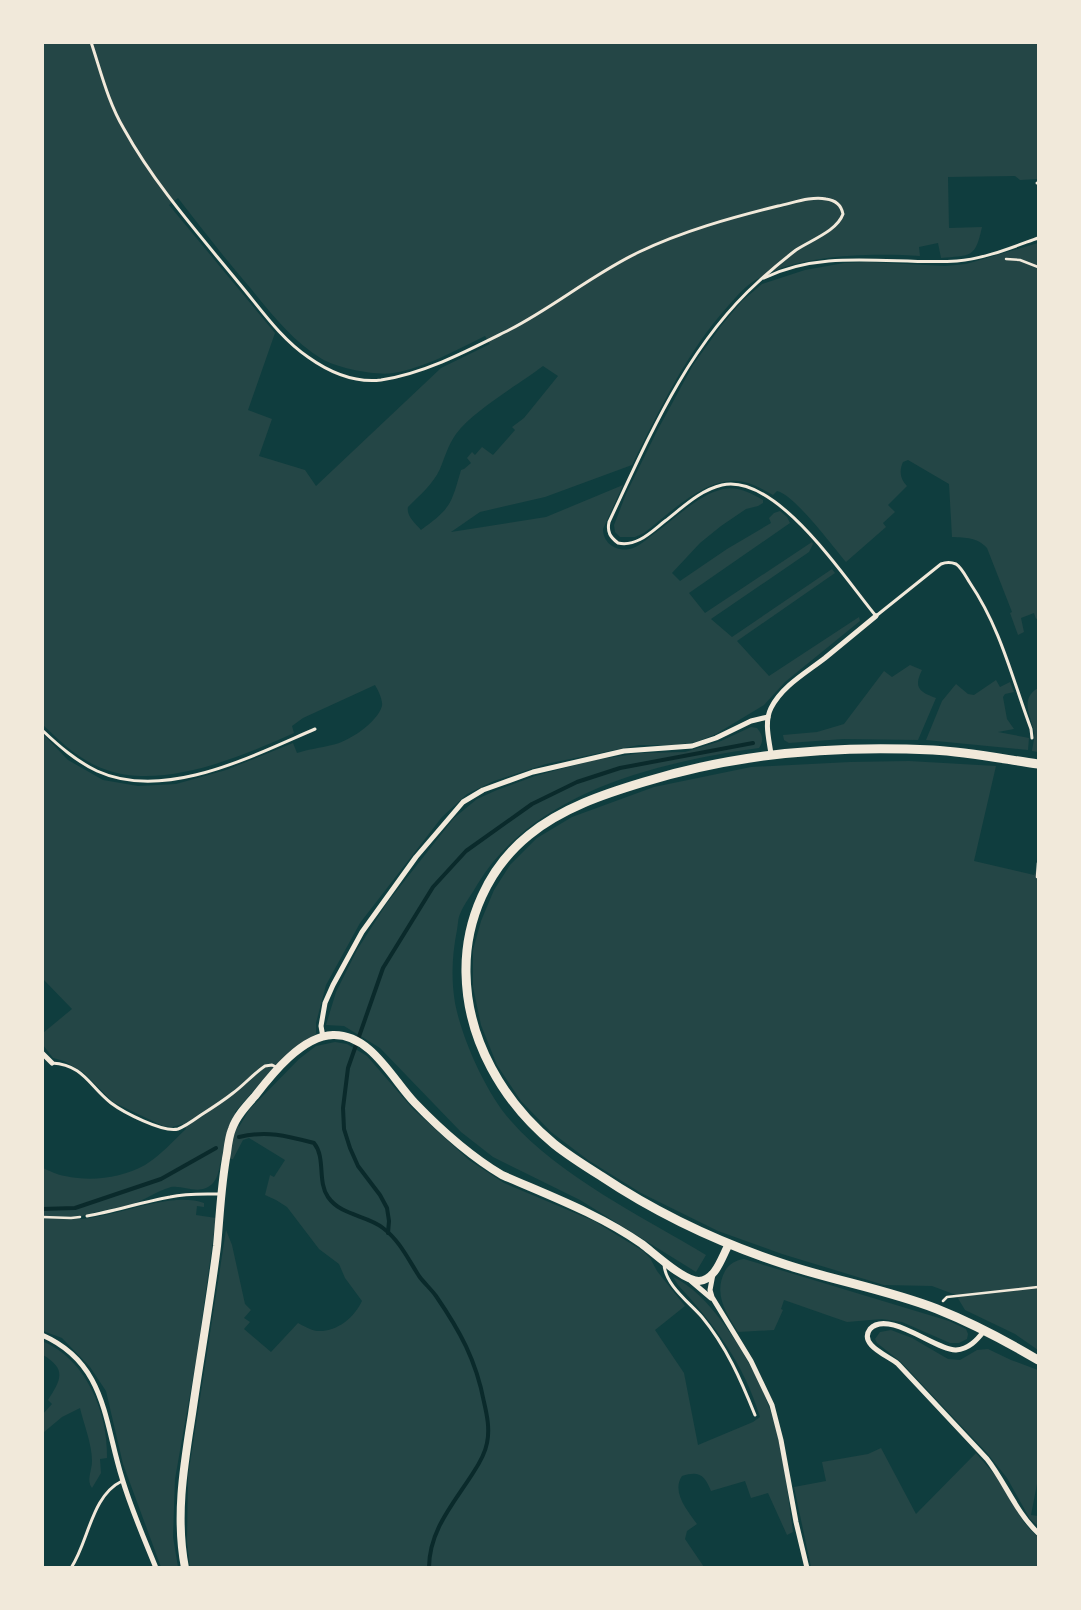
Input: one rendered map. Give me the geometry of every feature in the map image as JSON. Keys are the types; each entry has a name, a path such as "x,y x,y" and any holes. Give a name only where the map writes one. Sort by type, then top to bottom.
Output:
{"main road":[{"path":"1038,764 935,750 836,749 771,754 677,772 615,790 575,807 546,823 526,838 506,858 488,882 477,906 469,933 465,957 467,996 471,1015 480,1045 490,1068 508,1095 553,1144 625,1192 729,1244 788,1266 852,1283 935,1309 984,1331 1038,1360"}],"street":[{"path":"771,754 768,717 771,708 784,690 876,616"},
{"path":"323,1037 322,1026 325,1003 362,932 416,857 463,802 483,790 534,772 624,751 692,746 716,738 751,720 768,717"},
{"path":"185,1568 181,1513 182,1479 217,1245 221,1194 231,1131 249,1103 278,1068 304,1047 323,1037 332,1035 351,1039 364,1046 379,1059 415,1103 489,1167 596,1216 641,1243 689,1279 715,1302"},
{"path":"42,1053 52,1063"},
{"path":"729,1244 714,1274 710,1290 715,1302 751,1361 772,1405 781,1440 806,1568"},
{"path":"689,1279 704,1280 714,1274"},
{"path":"984,1331 968,1346 954,1350 889,1325 882,1325 871,1329 868,1339 875,1350 898,1364 986,1458 999,1475 1022,1514 1038,1533"},
{"path":"42,1335 74,1355 93,1381 104,1412 122,1481 156,1568"}],"lane":[{"path":"91,42 114,110 124,129 170,199 280,332 306,356 334,372 357,378 378,380 416,371 461,353 512,329 562,300 602,272 638,253 686,232 795,202 822,198 839,204 843,214 837,224 795,251 759,281 715,327 697,351 633,471 613,514 608,529 609,534 618,542 631,543 648,534 695,498 712,488 728,484 745,486 764,495 794,518 811,534 876,616 941,564 948,562 955,564 974,588 1000,639 1031,730 1032,738"},
{"path":"759,281 791,268 834,260 935,262 971,259 1038,238"},
{"path":"42,730 73,757 96,771 119,778 153,781 186,776 233,763 314,729"},
{"path":"52,1063 64,1064 79,1071 105,1098 120,1109 155,1125 172,1130 184,1126 209,1110 265,1066 272,1065 278,1068"},
{"path":"87,1216 107,1213 171,1196 221,1194"},
{"path":"665,1261 665,1272 668,1277 706,1322 725,1350 738,1374 755,1415"},
{"path":"71,1568 78,1558 92,1519 104,1496 111,1488 122,1481"}],"path":[{"path":"1003,259 1020,260 1038,267"},
{"path":"1037,877 1038,863"},
{"path":"42,1217 71,1218 87,1216"},
{"path":"935,1309 948,1297 1038,1287"}],"shaded area":[{"path":"42,43 1038,43 1038,179 1020,180 1015,176 948,177 949,228 982,227 974,250 965,255 941,258 938,243 919,247 920,256 859,255 816,260 776,270 759,278 735,298 699,343 675,382 632,465 545,497 480,512 451,532 546,517 623,485 603,529 609,543 617,548 628,549 642,543 705,496 723,489 739,489 758,497 763,500 763,503 746,509 700,543 672,573 680,581 727,549 771,523 769,518 774,513 780,511 787,517 790,523 689,593 705,613 812,542 813,544 809,552 711,619 732,637 832,569 835,573 737,641 769,676 859,617 860,621 785,682 764,705 716,734 696,742 676,745 639,745 546,764 494,781 467,794 442,817 360,923 326,985 316,1023 316,1034 286,1055 235,1112 239,1127 249,1110 299,1059 316,1046 335,1042 347,1044 367,1056 413,1109 469,1160 504,1183 594,1221 643,1251 685,1306 655,1330 684,1373 698,1445 753,1422 760,1417 737,1362 716,1330 673,1277 689,1287 705,1301 721,1320 735,1340 759,1383 774,1422 793,1532 787,1535 768,1493 751,1498 745,1481 711,1491 704,1478 698,1474 688,1474 682,1476 678,1488 685,1507 697,1524 687,1531 685,1539 704,1567 190,1567 187,1543 188,1476 226,1230 232,1245 245,1304 251,1310 244,1318 250,1322 244,1329 271,1352 298,1323 317,1331 331,1329 350,1318 362,1301 345,1278 339,1264 319,1249 287,1207 265,1195 270,1175 274,1177 285,1160 249,1138 243,1140 233,1159 221,1159 219,1172 215,1180 206,1188 197,1190 171,1187 132,1204 76,1219 107,1215 158,1202 175,1200 190,1200 204,1203 204,1207 197,1206 196,1215 216,1218 197,1355 175,1479 173,1537 178,1567 161,1567 123,1464 106,1391 90,1367 62,1338 43,1331 43,1168 59,1175 75,1178 96,1179 116,1176 151,1161 186,1129 183,1124 172,1127 163,1126 113,1102 84,1073 64,1061 53,1058 43,1045 43,1033 72,1009 43,979 43,734 68,760 103,780 138,786 176,784 226,770 293,743 297,753 339,743 354,736 368,725 379,712 382,701 375,685 303,718 292,726 294,733 250,752 200,768 175,774 151,776 127,775 104,769 86,761 43,725","holes":["178,198 223,256 276,319 302,345 322,359 347,368 386,374 405,371 429,363 485,336 490,344 441,368 316,486 305,470 259,456 272,419 248,410 275,333 169,205","543,366 558,376 524,418 512,427 515,430 493,455 482,447 475,455 472,452 467,458 471,463 461,470 449,505 421,530 410,516 408,507 434,480 456,434 485,407"]},
{"path":"1038,243 1038,618 1036,619 1034,613 1021,618 1024,632 1018,635 1010,613 1012,612 987,548 975,540 952,537 949,484 908,460 903,462 901,469 903,481 907,486 888,505 895,512 883,523 886,527 846,562 794,502 777,491 773,495 744,482 717,483 704,489 678,506 644,533 635,537 620,537 615,532 614,525 626,494 657,431 693,365 742,301 762,284 805,270 844,263 867,262 945,266 966,264"},
{"path":"910,665 922,670 918,685 922,691 936,698 918,740 843,739 789,743 784,740 783,735 817,732 844,724 884,671 892,677"},
{"path":"996,680 1000,687 1010,682 1014,692 1005,694 1003,697 1007,719 1014,729 998,732 1029,738 1028,750 926,740 942,701 956,684 968,694 974,695"},
{"path":"1038,688 1038,752 1032,751 1034,731 1028,702 1032,692"},
{"path":"751,727 757,728 761,733 762,743 759,748 680,762 640,773 601,787 564,804 530,826 501,853 477,885 459,917 454,948 453,985 458,1017 476,1065 502,1109 531,1141 577,1178 706,1255 696,1272 580,1200 493,1157 461,1132 380,1048 344,1026 326,1025 336,992 357,950 387,903 454,818 477,799 535,776 594,760 641,753 685,752 721,741"},
{"path":"909,761 996,766 974,861 1034,875 1038,866 1038,1350 1015,1334 965,1310 956,1295 932,1286 884,1285 782,1254 718,1231 641,1193 588,1160 551,1132 521,1101 497,1065 481,1025 473,987 473,950 481,921 494,890 510,865 537,838 572,817 654,787 751,767"},
{"path":"744,1259 949,1321 966,1329 967,1339 959,1343 950,1343 902,1322 882,1319 847,1322 784,1300 781,1309 783,1310 774,1330 738,1332 722,1303 720,1288 725,1271 733,1263"},
{"path":"891,1330 912,1338 948,1359 960,1360 977,1350 988,1349 1038,1370 1038,1484 1031,1515 1038,1516 1038,1526 1030,1519 1007,1478 987,1453 901,1362 877,1343 875,1339 880,1332"},
{"path":"42,1341 57,1349 71,1360 91,1389 98,1406 103,1423 107,1458 100,1459 101,1473 92,1488 89,1482 92,1461 91,1448 80,1408 62,1417 43,1431 43,1414 52,1404 48,1400 58,1381 59,1370 51,1360 43,1355"},
{"path":"881,1448 916,1514 976,1453 1001,1483 1023,1520 1038,1537 1038,1567 811,1567 794,1487 826,1481 822,1462 868,1454"}],"waterway":[{"path":"388,1233 387,1208 380,1195 358,1166 344,1129 343,1108 348,1068 383,968 433,887 466,851 532,804 577,782 620,768 753,743"},
{"path":"239,1137 268,1134 314,1143 320,1156 323,1184 328,1197 340,1208 377,1224 389,1233 445,1309 472,1359 481,1387 487,1417 487,1443 480,1462 438,1529 433,1541 429,1568"},
{"path":"42,1209 75,1208 161,1179 216,1148"}]}
